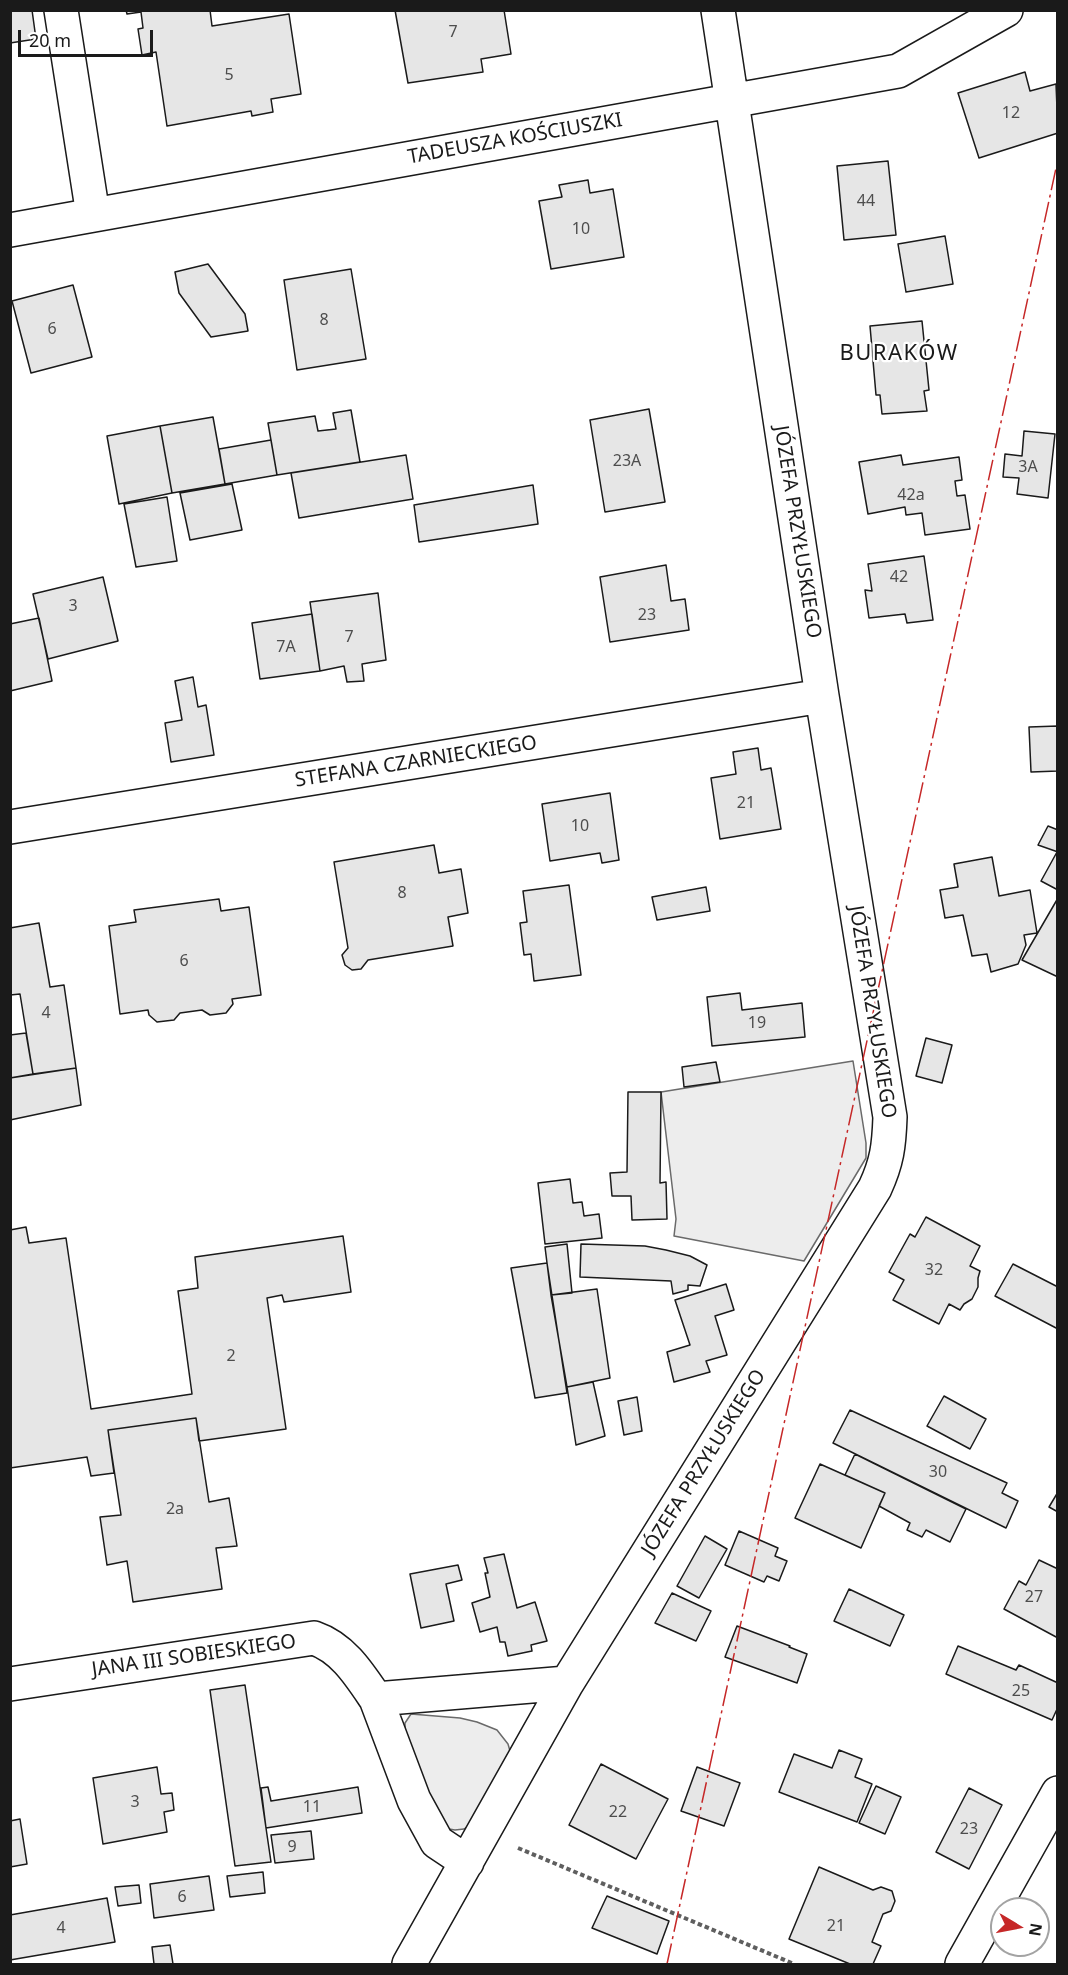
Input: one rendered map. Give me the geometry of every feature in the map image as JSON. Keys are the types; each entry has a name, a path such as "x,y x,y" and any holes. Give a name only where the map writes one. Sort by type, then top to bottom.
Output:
{"street":[{"path":"61,10 93,216"},
{"name":"JÓZEFA PRZYŁUSKIEGO","path":"409,1965 567,1683 875,1188 885,1166 890,1145 890,1117 822,696 718,10"},
{"name":"TADEUSZA KOŚCIUSZKI","path":"10,230 898,71 1006,10"},
{"name":"STEFANA CZARNIECKIEGO","path":"10,827 822,696"},
{"name":"JANA III SOBIESKIEGO","path":"10,1684 314,1638 328,1643 357,1671 376,1699 414,1800 437,1842 467,1862"},
{"path":"376,1699 567,1683"},
{"path":"962,1965 1048,1833 1058,1793"}],"path":[{"path":"484,1834 794,1965"}],"shaded area":[{"path":"853,1061 866,1143 866,1158 804,1261 674,1236 676,1219 661,1092"},
{"path":"411,1714 460,1718 477,1722 497,1730 508,1744 510,1751 473,1823 464,1829 449,1829 437,1821 405,1729 405,1723"}],"building":[{"path":"10,10 32,10 36,39 10,43"},
{"path":"126,10 210,10 212,26 289,14 301,94 271,99 273,112 252,116 251,111 167,126 156,52 142,55 138,29 143,28 141,12 127,14"},
{"path":"395,10 504,10 511,54 481,59 483,72 408,83"},
{"path":"1025,72 1030,91 1056,84 1058,133 979,158 958,93"},
{"path":"888,161 896,235 844,240 837,166"},
{"path":"588,180 590,193 613,189 624,257 551,269 539,201 562,197 559,185"},
{"path":"945,236 953,284 906,292 898,244"},
{"path":"208,264 245,314 248,331 211,337 179,293 175,272"},
{"path":"351,269 366,359 297,370 284,280"},
{"path":"73,285 92,357 31,373 12,301"},
{"path":"922,321 929,390 924,391 927,411 882,414 880,395 876,395 870,326"},
{"path":"649,409 665,502 605,512 590,420"},
{"path":"351,410 360,462 277,475 268,423 315,416 318,431 336,429 333,413"},
{"path":"213,417 225,484 172,493 160,426"},
{"path":"160,426 172,493 119,504 107,436"},
{"path":"1024,431 1055,434 1048,498 1017,494 1019,478 1003,477 1005,454 1022,456"},
{"path":"271,440 277,475 225,484 219,449"},
{"path":"406,455 413,499 299,518 291,473"},
{"path":"901,455 903,465 959,457 962,480 955,481 957,496 965,495 970,529 925,535 922,513 906,515 905,507 868,514 859,462"},
{"path":"232,484 242,530 190,540 180,493"},
{"path":"533,485 538,524 419,542 414,505"},
{"path":"167,497 177,561 136,567 124,504"},
{"path":"924,556 933,620 907,623 905,614 869,618 865,590 872,591 868,564"},
{"path":"666,565 671,601 685,599 689,630 610,642 600,577"},
{"path":"103,577 118,641 48,659 33,594"},
{"path":"378,593 386,660 362,664 364,681 347,682 344,666 320,671 310,602"},
{"path":"312,614 320,671 260,679 252,623"},
{"path":"39,618 52,681 10,691 10,624"},
{"path":"193,677 198,707 206,705 214,755 171,762 165,723 182,720 175,681"},
{"path":"1058,726 1058,771 1031,772 1029,727"},
{"path":"758,748 761,770 771,768 781,829 720,839 711,778 736,774 733,752"},
{"path":"610,793 619,860 602,863 600,853 550,861 542,804"},
{"path":"1048,826 1058,830 1058,852 1038,845"},
{"path":"434,845 439,873 461,869 468,913 448,917 453,946 368,960 361,969 352,970 345,965 342,955 348,948 334,862"},
{"path":"1058,852 1058,890 1041,881"},
{"path":"992,857 999,896 1030,890 1037,933 1024,935 1026,945 1018,964 991,972 987,954 972,956 963,915 945,918 940,890 958,887 954,864"},
{"path":"569,885 581,975 534,981 531,954 524,955 520,923 527,922 523,891"},
{"path":"706,887 710,911 657,920 652,897"},
{"path":"1058,898 1058,977 1022,960"},
{"path":"219,899 221,911 249,907 261,995 232,999 233,1004 226,1013 210,1015 202,1010 180,1013 174,1020 157,1022 149,1015 148,1010 120,1014 109,926 136,922 134,910"},
{"path":"39,923 50,987 64,985 76,1068 33,1074 20,994 10,995 10,928"},
{"path":"740,993 742,1010 802,1003 805,1037 712,1046 707,997"},
{"path":"26,1033 33,1074 10,1078 10,1035"},
{"path":"926,1038 952,1045 942,1083 916,1076"},
{"path":"716,1062 720,1082 684,1087 682,1067"},
{"path":"76,1068 81,1105 10,1120 10,1078"},
{"path":"628,1092 661,1092 660,1183 666,1182 667,1219 632,1220 631,1196 612,1196 610,1173 627,1172"},
{"path":"570,1179 573,1203 582,1202 584,1216 599,1214 602,1238 545,1244 538,1183"},
{"path":"926,1217 980,1246 970,1266 980,1271 978,1287 972,1299 960,1310 949,1304 939,1324 893,1300 904,1280 889,1272 910,1234 915,1237"},
{"path":"26,1227 29,1243 66,1238 91,1409 192,1394 178,1291 198,1288 195,1257 343,1236 351,1292 284,1302 282,1295 267,1298 286,1429 199,1441 196,1418 108,1430 114,1473 91,1476 87,1457 10,1468 10,1230"},
{"path":"567,1244 572,1293 551,1295 545,1247"},
{"path":"581,1244 645,1246 690,1256 707,1265 700,1286 688,1285 688,1290 673,1294 671,1281 580,1277"},
{"path":"547,1263 567,1393 535,1398 511,1268"},
{"path":"1013,1264 1058,1287 1058,1329 995,1296"},
{"path":"726,1284 734,1310 715,1316 727,1355 706,1361 710,1372 674,1382 667,1352 690,1345 675,1300"},
{"path":"597,1289 610,1378 567,1387 551,1295"},
{"path":"593,1382 605,1436 576,1445 567,1387"},
{"path":"944,1396 986,1419 970,1449 927,1426"},
{"path":"637,1397 642,1431 624,1435 618,1401"},
{"path":"850,1410 1007,1483 1002,1493 1018,1501 1006,1528 833,1443"},
{"path":"196,1418 209,1502 229,1498 237,1546 216,1548 222,1589 133,1602 127,1561 107,1565 100,1517 121,1515 108,1430"},
{"path":"855,1454 966,1509 950,1542 926,1530 922,1537 907,1530 910,1523 879,1506 885,1493 845,1475"},
{"path":"820,1464 885,1493 861,1548 795,1518"},
{"path":"1058,1492 1058,1512 1049,1507"},
{"path":"739,1531 778,1548 775,1556 787,1561 779,1581 767,1576 764,1582 725,1565"},
{"path":"705,1536 727,1549 699,1598 677,1586"},
{"path":"504,1554 517,1608 535,1602 547,1641 531,1645 532,1651 508,1656 505,1642 500,1642 497,1627 480,1632 472,1603 490,1597 484,1558"},
{"path":"1039,1560 1058,1569 1058,1638 1004,1609 1019,1581 1026,1585"},
{"path":"458,1565 462,1580 446,1584 454,1621 421,1628 410,1574"},
{"path":"849,1589 904,1615 890,1646 834,1621"},
{"path":"672,1593 711,1611 696,1641 655,1623"},
{"path":"737,1626 807,1654 797,1683 725,1657"},
{"path":"958,1646 1016,1670 1019,1665 1058,1683 1058,1707 1052,1720 946,1674"},
{"path":"245,1685 271,1862 235,1866 210,1690"},
{"path":"839,1750 862,1759 855,1777 872,1784 857,1822 779,1792 794,1754 832,1768"},
{"path":"601,1764 668,1799 636,1859 569,1825"},
{"path":"157,1767 161,1794 172,1793 174,1810 164,1812 167,1832 103,1844 93,1778"},
{"path":"697,1767 740,1783 724,1826 681,1811"},
{"path":"876,1786 901,1797 885,1834 859,1823"},
{"path":"268,1787 271,1801 358,1787 362,1813 266,1828 261,1788"},
{"path":"969,1788 1002,1805 969,1869 936,1852"},
{"path":"20,1819 27,1864 10,1867 10,1821"},
{"path":"311,1831 314,1859 275,1863 271,1835"},
{"path":"819,1867 873,1890 881,1887 892,1891 895,1901 891,1911 883,1914 872,1942 881,1946 873,1964 850,1964 789,1939"},
{"path":"263,1872 265,1893 230,1897 227,1876"},
{"path":"209,1876 214,1910 154,1918 150,1884"},
{"path":"139,1885 141,1903 118,1906 115,1887"},
{"path":"607,1896 669,1921 657,1954 592,1928"},
{"path":"107,1898 115,1942 10,1960 10,1915"},
{"path":"170,1945 173,1964 154,1964 152,1947"}],"power":[{"path":"667,1964 1058,159"}],"district":[{"name":"BURAKÓW","path":"899,354"}]}
